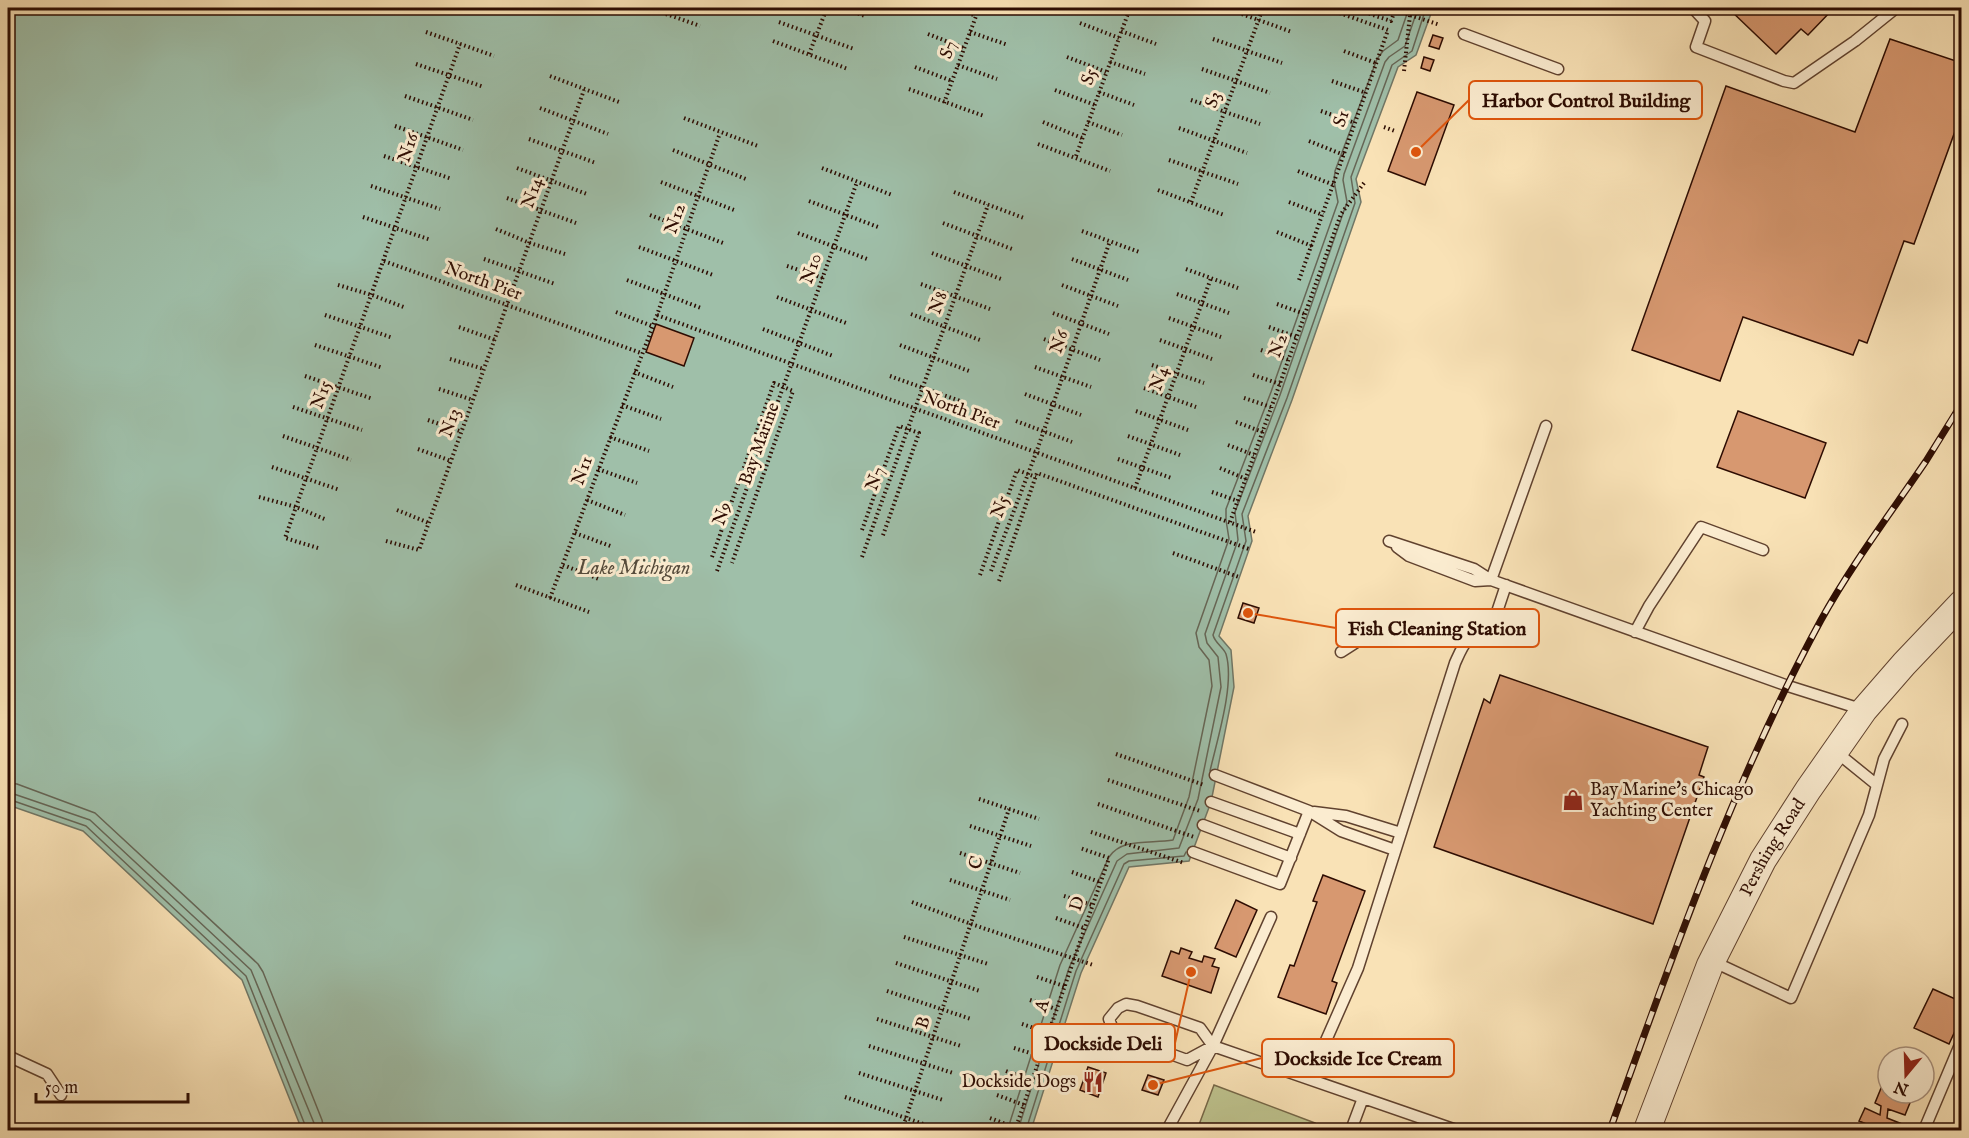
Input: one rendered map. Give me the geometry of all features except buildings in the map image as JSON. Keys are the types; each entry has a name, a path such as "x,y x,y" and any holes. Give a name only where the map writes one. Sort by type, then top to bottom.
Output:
{"street":[{"name":"Pershing Road","path":"1647,1131 1712,960 1763,860 1864,710 1962,603"}],"lane":[{"path":"1693,8 1705,21 1696,47 1794,83 1855,41 1896,8"},
{"path":"1464,34 1558,69"},
{"path":"1491,580 1546,426"},
{"path":"1635,632 1649,606 1701,527 1763,550"},
{"path":"1491,580 1475,581 1409,556 1389,541 1474,569 1491,580 1635,632 1864,710"},
{"path":"1341,652 1369,634 1421,625 1478,632 1491,630 1506,585"},
{"path":"1309,1079 1358,968 1455,663 1465,640 1478,632"},
{"path":"1712,960 1791,998 1869,815 1884,759 1902,724"},
{"path":"1835,751 1877,785"},
{"path":"1215,775 1309,811 1341,831 1395,850"},
{"path":"1211,802 1300,834"},
{"path":"1309,811 1346,816 1401,833"},
{"path":"1193,852 1280,884 1309,811"},
{"path":"1203,825 1290,858"},
{"path":"1167,1131 1213,1046 1271,917"},
{"path":"1213,1046 1187,1060 1121,1036 1112,1027 1109,1019 1118,1008 1126,1004 1137,1006 1200,1028 1213,1046 1456,1131"},
{"path":"1924,1131 1962,1040"},
{"path":"8,1056 47,1074 61,1095"},
{"path":"1351,1131 1363,1098"}],"path":[{"path":"649,8 661,10 700,26"},
{"path":"809,54 827,8"},
{"path":"841,8 865,16"},
{"path":"955,8 976,16"},
{"name":"S7","path":"944,103 979,8"},
{"path":"1008,8 1020,12"},
{"name":"S5","path":"1076,156 1130,8"},
{"path":"1152,8 1167,13"},
{"path":"1225,8 1292,32"},
{"name":"S3","path":"1191,202 1263,8"},
{"name":"S1","path":"1299,280 1388,30 1325,8"},
{"path":"1352,8 1391,21 1396,9"},
{"path":"1389,8 1440,25"},
{"path":"1404,71 1410,15"},
{"path":"779,22 854,49"},
{"path":"1080,23 1119,38"},
{"path":"1121,31 1156,44"},
{"path":"426,32 494,56"},
{"path":"970,32 1008,45"},
{"path":"928,34 964,48"},
{"path":"1213,39 1282,63"},
{"path":"773,41 848,69"},
{"name":"N16","path":"384,261 460,44"},
{"path":"1344,51 1376,63"},
{"path":"1067,57 1106,72"},
{"path":"1110,62 1145,74"},
{"path":"416,64 484,87"},
{"path":"958,65 997,79"},
{"path":"915,68 952,81"},
{"path":"1202,69 1270,93"},
{"path":"550,76 619,102"},
{"path":"1332,81 1366,93"},
{"path":"909,89 984,116"},
{"name":"N14","path":"508,305 585,90"},
{"path":"1055,90 1095,105"},
{"path":"1099,92 1134,105"},
{"path":"405,96 473,120"},
{"path":"1191,100 1260,124"},
{"path":"540,108 608,134"},
{"path":"1320,111 1355,123"},
{"path":"684,118 758,146"},
{"path":"1043,122 1082,138"},
{"path":"1088,122 1122,135"},
{"path":"395,126 463,150"},
{"path":"1384,127 1395,131"},
{"path":"1179,128 1247,153"},
{"name":"N12","path":"652,326 720,133"},
{"path":"529,140 597,163"},
{"path":"1309,141 1344,155"},
{"path":"1038,144 1076,156 1110,171"},
{"path":"673,150 746,179"},
{"path":"384,156 452,179"},
{"path":"1169,160 1238,184"},
{"path":"517,168 587,194"},
{"path":"822,168 892,195"},
{"path":"1298,171 1334,185"},
{"path":"661,182 734,210"},
{"name":"N10","path":"792,366 857,182"},
{"name":"N2","path":"1230,522 1341,214 1364,183"},
{"path":"371,186 440,209"},
{"path":"1158,190 1224,216"},
{"path":"954,192 1023,218"},
{"path":"507,198 576,223"},
{"path":"808,201 878,227"},
{"path":"1288,202 1323,215"},
{"name":"N8","path":"915,410 988,205"},
{"path":"650,215 723,243"},
{"path":"363,216 431,240"},
{"path":"943,223 1012,249"},
{"path":"496,229 565,254"},
{"path":"1082,231 1139,252"},
{"path":"1277,232 1312,246"},
{"path":"798,233 867,259"},
{"name":"N6","path":"1036,453 1110,241"},
{"path":"639,247 713,275"},
{"path":"932,253 1002,279"},
{"path":"484,259 555,284"},
{"path":"1072,259 1128,280"},
{"name":"N15","path":"318,548 285,538 384,261"},
{"name":"North Pier","path":"384,261 641,354"},
{"path":"787,266 824,279"},
{"path":"1186,269 1238,288"},
{"name":"N4","path":"1135,488 1212,279"},
{"path":"627,280 701,308"},
{"path":"921,284 990,309"},
{"path":"338,285 406,308"},
{"path":"1062,285 1118,306"},
{"path":"1177,294 1229,312"},
{"path":"777,297 846,323"},
{"path":"1277,304 1305,314"},
{"name":"N13","path":"386,541 419,550 508,305"},
{"path":"616,312 652,326"},
{"path":"911,314 981,340"},
{"path":"1053,314 1109,334"},
{"path":"325,315 393,338"},
{"name":"North Pier","path":"657,315 1256,532"},
{"path":"1169,318 1221,337"},
{"name":"N11","path":"550,598 652,326"},
{"path":"459,327 495,340"},
{"path":"1269,327 1297,337"},
{"path":"763,329 833,356"},
{"path":"1044,339 1100,360"},
{"path":"1160,340 1212,359"},
{"path":"315,345 383,368"},
{"path":"900,345 969,371"},
{"path":"1261,350 1288,360"},
{"path":"450,359 484,369"},
{"path":"1152,365 1204,383"},
{"name":"N9","path":"717,571 792,366"},
{"path":"1035,367 1091,387"},
{"path":"634,372 673,387"},
{"path":"1253,375 1280,384"},
{"path":"305,376 374,399"},
{"path":"890,376 960,401"},
{"name":"Bay Marine","path":"712,557 774,383 793,391 732,564"},
{"path":"1144,388 1196,407"},
{"path":"438,389 473,400"},
{"path":"1025,394 1081,415"},
{"path":"1244,398 1271,407"},
{"path":"622,405 661,419"},
{"path":"293,407 362,430"},
{"name":"N7","path":"862,556 915,410"},
{"path":"1136,411 1188,430"},
{"path":"428,420 462,432"},
{"path":"1016,421 1072,442"},
{"path":"1236,422 1263,432"},
{"path":"862,530 898,426 919,433 882,538"},
{"path":"283,436 351,460"},
{"path":"1128,436 1180,455"},
{"path":"610,437 649,451"},
{"path":"1228,445 1254,455"},
{"path":"418,449 451,461"},
{"name":"N5","path":"991,571 1036,453"},
{"path":"1118,459 1171,478"},
{"path":"272,467 340,490"},
{"path":"1220,468 1246,479"},
{"path":"598,469 637,483"},
{"path":"980,575 1017,470 1036,477"},
{"path":"999,581 1037,472 1249,549"},
{"path":"1212,492 1238,501"},
{"path":"259,496 296,507 327,520"},
{"path":"587,500 625,515"},
{"path":"397,510 429,523"},
{"path":"575,533 613,547"},
{"path":"1173,553 1239,577"},
{"path":"563,566 600,579"},
{"path":"516,585 589,612"},
{"path":"1116,754 1212,788"},
{"path":"1108,780 1205,813"},
{"path":"979,800 1039,819"},
{"path":"1098,804 1198,838"},
{"name":"C","path":"971,924 1009,809"},
{"path":"970,826 1030,846"},
{"path":"1091,832 1191,866"},
{"name":"D","path":"1074,958 1109,858 1080,848"},
{"path":"960,853 1020,873"},
{"path":"1072,872 1100,882"},
{"path":"950,880 1010,900"},
{"path":"1064,896 1092,905"},
{"path":"912,902 1093,964"},
{"path":"1056,918 1084,928"},
{"name":"B","path":"902,1131 971,924"},
{"path":"904,937 988,964"},
{"name":"A","path":"1016,1129 1074,958"},
{"path":"896,963 980,991"},
{"path":"1037,977 1064,986"},
{"path":"887,991 971,1019"},
{"path":"1030,1000 1056,1009"},
{"path":"877,1019 961,1046"},
{"path":"1022,1024 1048,1033"},
{"path":"869,1046 953,1073"},
{"path":"1014,1048 1040,1056"},
{"path":"1006,1071 1032,1081"},
{"path":"859,1073 943,1100"},
{"path":"997,1095 1024,1105"},
{"path":"844,1097 935,1128"},
{"path":"990,1118 1016,1129"},
{"path":"836,1125 854,1131"}],"shaded area":[{"path":"1214,1085 1315,1123 1312,1130 1197,1130"}],"water":[{"name":"Lake Michigan","path":"8,8 1433,8 1416,55 1398,67 1356,179 1361,202 1292,400 1248,516 1252,541 1219,636 1231,650 1234,687 1211,802 1189,861 1129,867 1081,973 1031,1130 302,1130 242,980 83,831 8,805"}],"railway":[{"path":"1610,1130 1706,871 1789,681 1845,579 1926,461 1962,403"}],"place":[{"name":"Harbor Control Building","path":"1416,152"},
{"name":"Fish Cleaning Station","path":"1248,613"},
{"name":"Bay Marine's Chicago Yachting Center","path":"1573,800"},
{"name":"Dockside Deli","path":"1191,972"},
{"name":"Dockside Dogs","path":"1093,1082"},
{"name":"Dockside Ice Cream","path":"1153,1085"}]}
